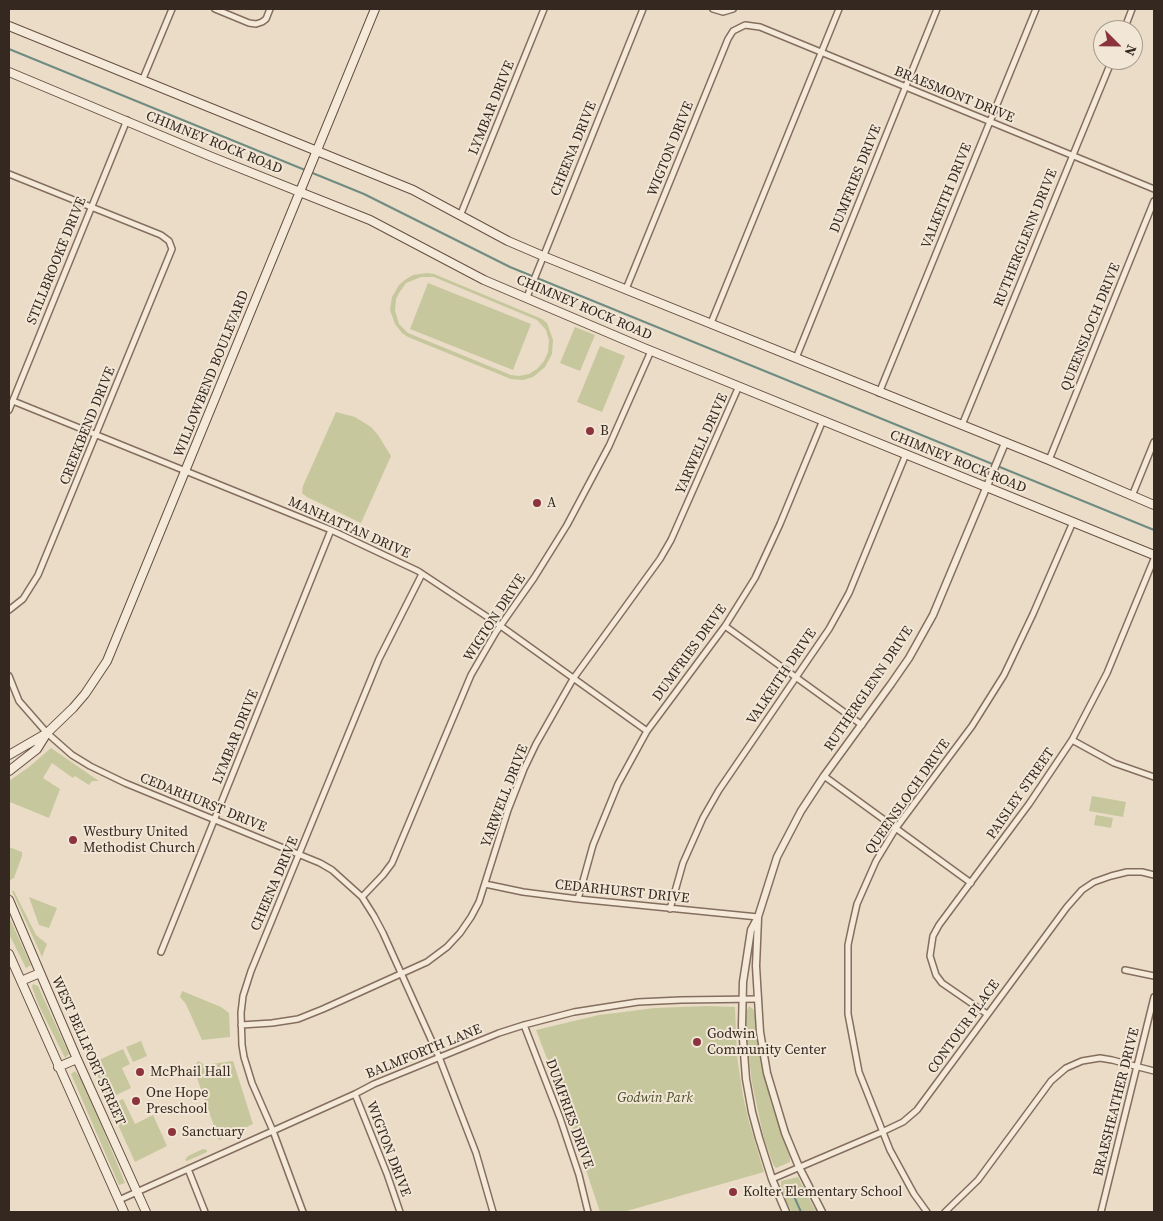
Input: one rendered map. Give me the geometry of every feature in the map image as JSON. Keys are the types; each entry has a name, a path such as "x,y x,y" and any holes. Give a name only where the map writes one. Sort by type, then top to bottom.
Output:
{"main road":[{"name":"WILLOWBEND BOULEVARD","path":"9,772 37,749 47,733 85,694 107,661 375,9"},
{"path":"9,26 413,190 508,241 543,256 1049,460 1154,505"},
{"name":"CHIMNEY ROCK ROAD","path":"9,72 370,220 484,280 651,351 1154,555"},
{"name":"WILLOWBEND BOULEVARD","path":"9,755 30,741 47,733"},
{"name":"WEST BELLFORT STREET","path":"9,900 77,1059 146,1212"},
{"path":"9,954 124,1212"},
{"path":"21,981 40,973"},
{"path":"58,1067 77,1059"}],"street":[{"path":"142,81 172,9"},
{"path":"215,9 253,23 262,22 266,19 270,9"},
{"name":"LYMBAR DRIVE","path":"460,216 544,9"},
{"name":"CHEENA DRIVE","path":"527,298 643,9"},
{"path":"713,9 723,12 733,9"},
{"path":"711,323 839,9"},
{"name":"DUMFRIES DRIVE","path":"796,358 937,9"},
{"name":"VALKEITH DRIVE","path":"880,393 1036,9"},
{"name":"BRAESMONT DRIVE","path":"745,25 760,27 1154,189"},
{"name":"WIGTON DRIVE","path":"626,289 728,39 733,31 745,25"},
{"name":"RUTHERGLENN DRIVE","path":"962,425 1108,70"},
{"name":"STILLBROOKE DRIVE","path":"9,410 127,120"},
{"path":"9,174 91,207"},
{"name":"QUEENSLOCH DRIVE","path":"1049,460 1154,201"},
{"name":"CREEKBEND DRIVE","path":"9,610 23,599 38,575 171,254 172,249 169,242 161,236 91,207"},
{"name":"WIGTON DRIVE","path":"362,897 383,875 397,852 459,701 481,657 534,578 585,493 609,446 651,351"},
{"name":"YARWELL DRIVE","path":"241,1025 298,1019 427,962 447,947 460,933 471,918 485,884 508,810 524,769 555,708 573,678 660,559 671,540 739,386"},
{"name":"MANHATTAN DRIVE","path":"13,401 331,530 422,574 500,626 647,731"},
{"name":"DUMFRIES DRIVE","path":"578,899 584,870 601,821 618,784 647,731 725,626 755,578 766,557 823,420"},
{"path":"1132,496 1154,442"},
{"name":"RUTHERGLENN DRIVE","path":"786,1212 772,1179 748,1097 743,1052 742,1000 746,957 751,930 758,917 777,857 801,811 909,658 933,615 1005,443"},
{"name":"VALKEITH DRIVE","path":"670,909 683,863 703,818 719,790 829,629 850,593 906,454"},
{"name":"QUEENSLOCH DRIVE","path":"882,1132 859,1072 848,1014 848,945 857,904 876,861 896,828 972,726 1004,675 1073,522"},
{"name":"LYMBAR DRIVE","path":"161,952 331,530"},
{"name":"PAISLEY STREET","path":"987,1014 942,983 936,975 930,956 933,936 939,925 1029,804 1072,740 1107,673 1154,560"},
{"name":"CHEENA DRIVE","path":"303,1212 273,1131 261,1106 244,1057 241,1025 244,996 251,971 379,659 422,574"},
{"path":"725,626 862,725"},
{"name":"CEDARHURST DRIVE","path":"9,676 19,701 47,733 72,755 105,775 332,870 362,897 383,933 401,974"},
{"path":"1072,740 1114,763 1154,777"},
{"path":"824,776 971,883"},
{"name":"CONTOUR PLACE","path":"772,1179 903,1122 917,1110 1067,907 1082,890 1094,882 1127,872 1142,872 1154,875"},
{"name":"CEDARHURST DRIVE","path":"485,884 523,892 578,899 758,917"},
{"name":"RUTHERGLENN DRIVE","path":"758,917 756,966 760,1032 768,1073 785,1133 799,1167 822,1212"},
{"path":"1125,970 1154,976"},
{"path":"401,974 439,1057 476,1153 493,1212"},
{"name":"BRAESHEATHER DRIVE","path":"1101,1212 1154,997"},
{"name":"BALMFORTH LANE","path":"119,1200 374,1084 524,1025 574,1012 638,1002 758,999"},
{"name":"DUMFRIES DRIVE","path":"524,1025 580,1175 588,1212"},
{"path":"945,1212 978,1180 1058,1074 1073,1064 1100,1058 1154,1070"},
{"name":"WIGTON DRIVE","path":"355,1094 400,1212"},
{"path":"882,1132 903,1176 927,1212"},
{"path":"188,1169 205,1212"}],"green space":[{"path":"434,274 542,319 547,323 553,340 552,354 545,367 533,377 523,380 511,379 402,333 395,324 390,310 392,297 399,285 413,275","holes":["421,277 434,277 537,320 546,330 549,340 548,352 544,361 529,374 511,375 408,333 399,324 395,311 396,299 406,283"]},
{"path":"428,283 531,324 513,370 410,329"},
{"path":"575,327 595,335 580,371 560,363"},
{"path":"600,346 625,356 602,412 577,402"},
{"path":"336,412 355,417 371,427 391,456 361,523 302,493 303,486"},
{"path":"51,748 99,781 92,781 89,785 75,776 73,778 52,763 43,778 60,789 49,818 10,802 9,805 9,781"},
{"path":"1092,796 1126,802 1123,817 1089,811"},
{"path":"1096,815 1113,818 1111,828 1094,825"},
{"path":"9,847 22,852 22,856 14,878 9,881"},
{"path":"12,891 14,891 36,935 47,944 42,957"},
{"path":"29,897 57,908 49,928 39,925"},
{"path":"9,917 31,965 26,968 9,934"},
{"path":"33,984 38,986 69,1054 65,1058 39,1006 32,987"},
{"path":"182,991 221,1007 229,1013 230,1037 202,1040 186,1004 180,997"},
{"path":"749,1006 754,1010 770,1099 790,1158 790,1162 776,1168 764,1139 752,1083 745,1014"},
{"name":"Godwin Park","path":"735,1007 737,1056 743,1096 764,1172 623,1212 600,1212 562,1098 536,1030 599,1015 654,1008"},
{"path":"141,1041 147,1056 133,1062 126,1047"},
{"path":"123,1049 130,1064 122,1068 131,1088 108,1099 92,1063"},
{"path":"198,1061 205,1065 233,1061 253,1124 219,1140 197,1078 195,1066"},
{"path":"75,1071 84,1083 125,1183 119,1185 71,1074"},
{"path":"123,1099 135,1124 153,1115 167,1146 135,1162 109,1105"},
{"path":"203,1149 207,1150 207,1152 187,1161 185,1160 188,1156"},
{"path":"798,1177 817,1212 792,1212 781,1193 781,1181"}],"waterway":[{"path":"9,49 305,170"},
{"path":"310,172 364,194 510,267 1154,530"},
{"path":"789,1185 801,1212"}],"place":[{"name":"B","path":"590,431"},
{"name":"A","path":"537,503"},
{"name":"Westbury United Methodist Church","path":"73,840"},
{"name":"Godwin Community Center","path":"697,1042"},
{"name":"McPhail Hall","path":"140,1072"},
{"name":"One Hope Preschool","path":"136,1101"},
{"name":"Sanctuary","path":"172,1132"},
{"name":"Kolter Elementary School","path":"733,1192"}]}
